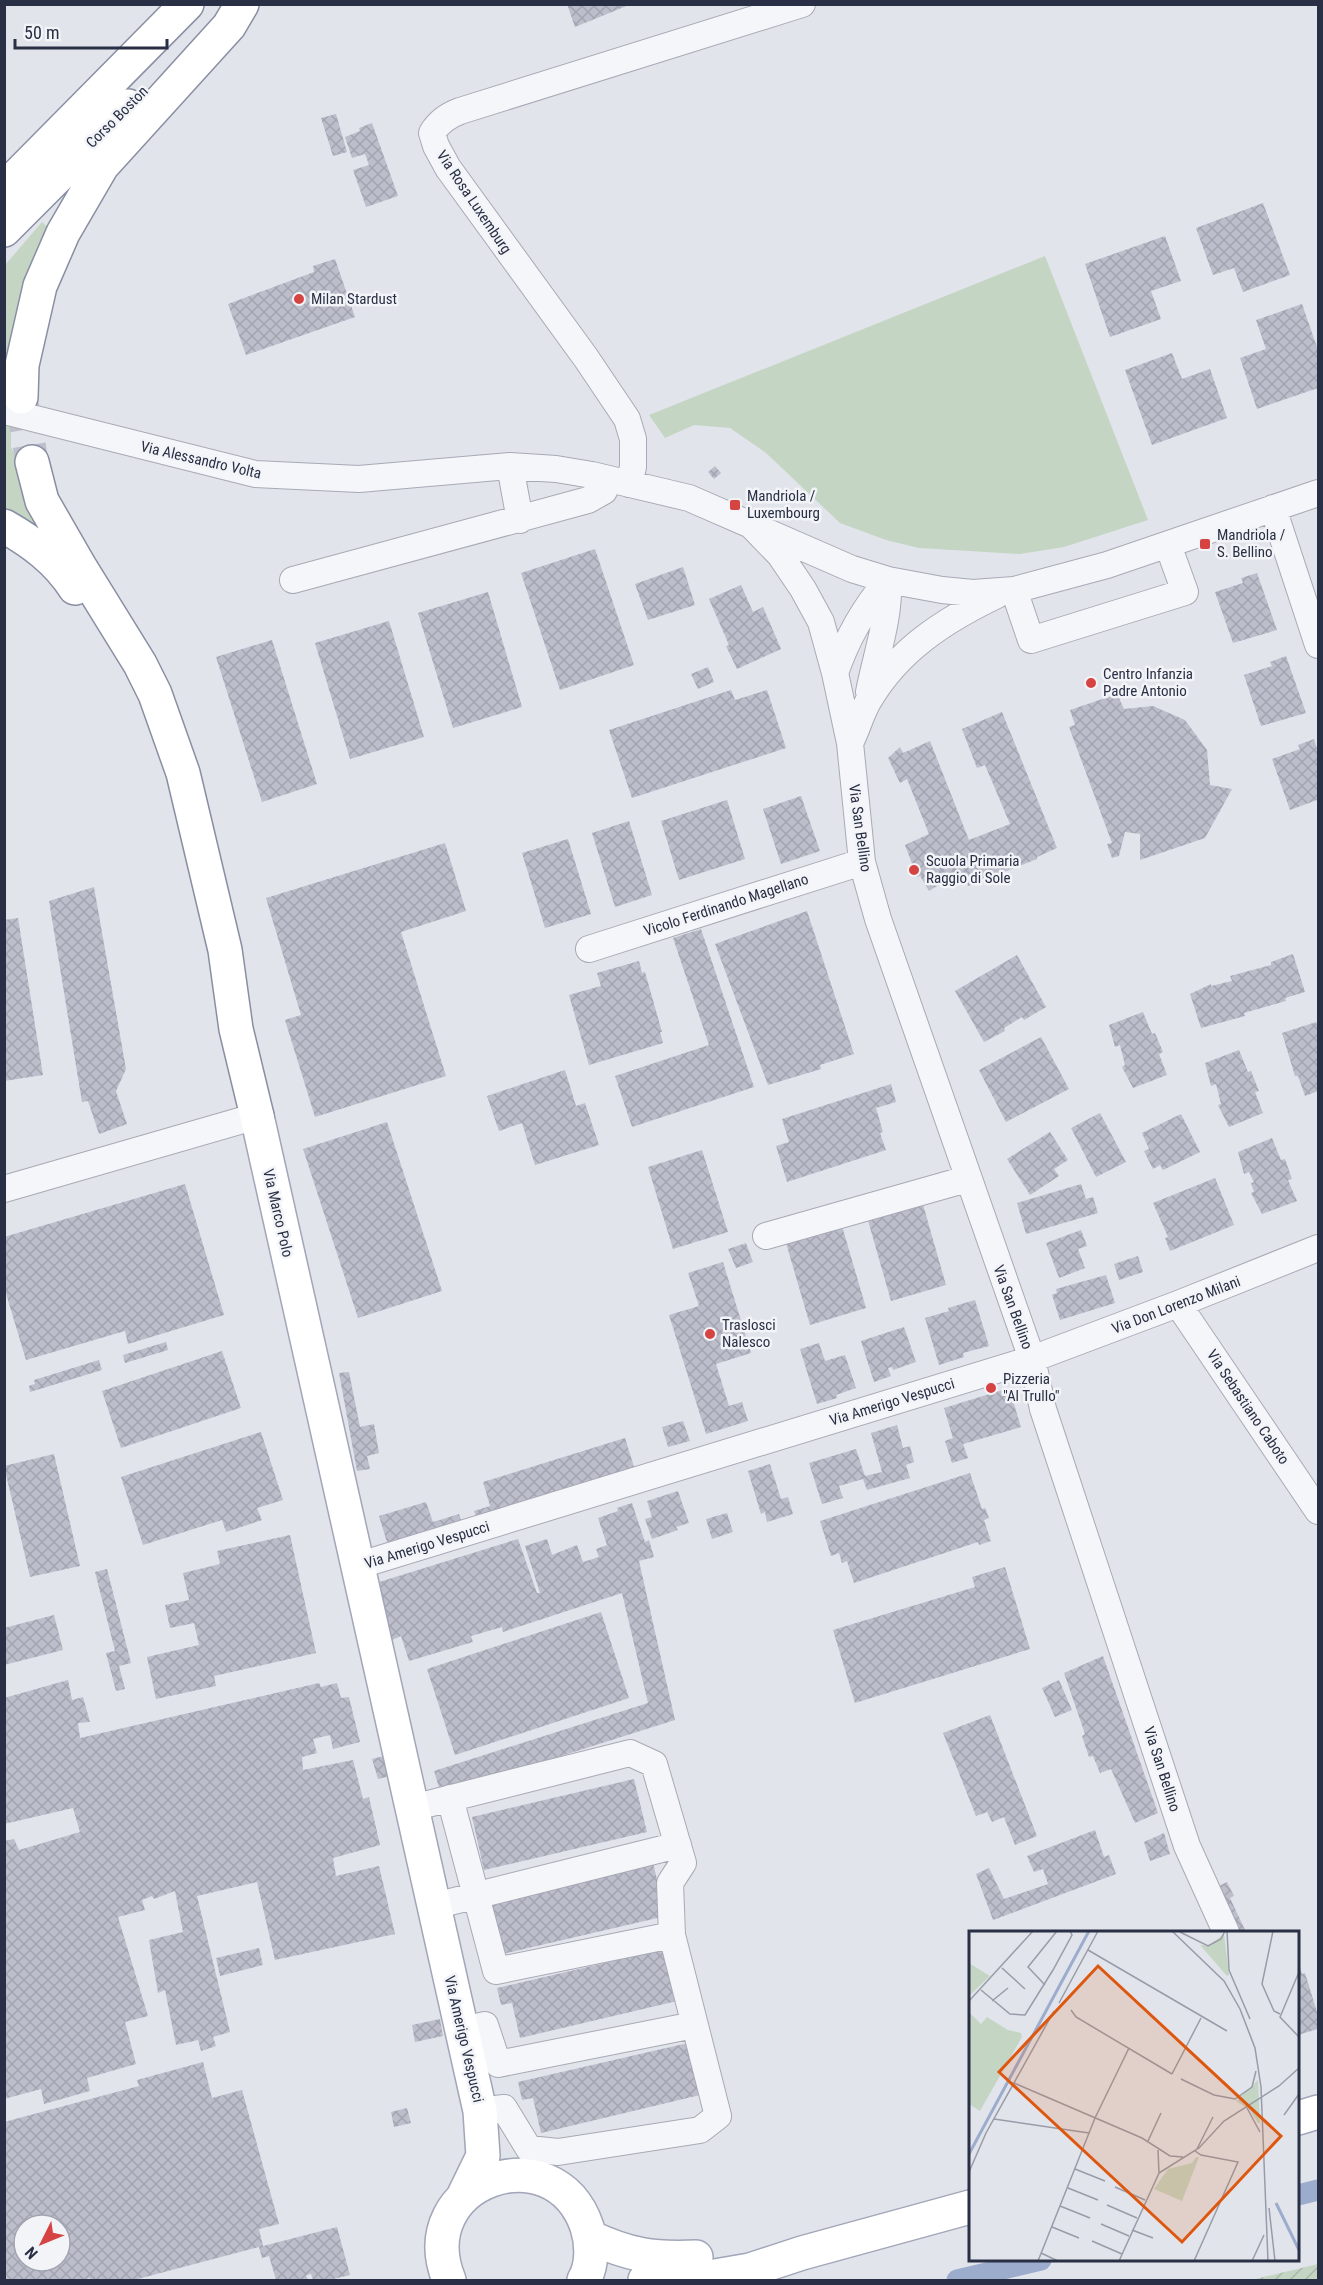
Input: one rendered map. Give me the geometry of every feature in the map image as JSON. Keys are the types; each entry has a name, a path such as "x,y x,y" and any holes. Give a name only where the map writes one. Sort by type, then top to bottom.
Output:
{"main road":[{"name":"Corso Boston","path":"4,189 187,4"},
{"name":"Corso Boston","path":"4,230 229,4"},
{"path":"13,404 40,286 63,233 102,166 229,26 242,4"},
{"path":"32,462 42,501 140,664 155,694 180,763 225,950 236,1029"},
{"path":"4,526 33,543 64,571 112,643 128,673 168,774 211,956 236,1029"},
{"name":"Via Marco Polo","path":"236,1029 357,1566"},
{"name":"Via Amerigo Vespucci","path":"357,1566 480,2111 483,2156 464,2195 449,2215 433,2280"},
{"name":"Via Amerigo Vespucci","path":"480,2111 503,2151 528,2175"},
{"path":"464,2195 483,2182 505,2175 528,2175 550,2182 569,2196 583,2214 590,2237 591,2257 584,2280"},
{"path":"645,2280 727,2274 750,2270 802,2253 969,2207"},
{"path":"590,2237 629,2253 656,2258 802,2253"},
{"path":"442,2239 443,2265 449,2280"}],"street":[{"name":"Via Rosa Luxemburg","path":"619,481 633,467 633,439 627,419 586,358 448,168 432,133 435,127 460,111 802,4"},
{"name":"Via Alessandro Volta","path":"13,404 255,474 359,479 510,466 556,469 689,498 748,522"},
{"path":"510,466 520,520"},
{"path":"293,580 588,500 619,481"},
{"name":"Via San Bellino","path":"868,701 896,662 914,645 970,608 1010,590 1107,565 1318,493"},
{"path":"1273,508 1318,645"},
{"name":"Via San Bellino","path":"748,522 843,566 888,580 963,592 1010,590"},
{"name":"Via San Bellino","path":"748,522 780,555 803,589 821,622 850,743 862,862 878,919 967,1179 1032,1359 1043,1409 1187,1846 1226,1931"},
{"path":"1010,590 1031,640 1185,592 1168,545"},
{"path":"835,673 856,623 888,580"},
{"name":"Via San Bellino","path":"850,743 868,701 884,629 889,598 888,580"},
{"name":"Vicolo Ferdinando Magellano","path":"589,949 862,862"},
{"path":"4,1189 257,1116"},
{"path":"766,1236 967,1179"},
{"name":"Via Don Lorenzo Milani","path":"1032,1359 1318,1248"},
{"name":"Via Sebastiano Caboto","path":"1178,1304 1318,1511"},
{"name":"Via Amerigo Vespucci","path":"357,1566 1032,1359"},
{"path":"412,1808 630,1753 654,1764 683,1863 669,1884 672,1935 718,2116 700,2130 558,2152 529,2149 504,2108 480,2111"},
{"path":"450,1798 496,1971 672,1935"},
{"path":"434,1906 678,1845"},
{"path":"462,2030 485,2025 498,2064 694,2025"}],"green space":[{"path":"42,222 52,231 11,370 11,447 37,502 40,518 27,530 5,517 5,265"},
{"path":"1045,256 1148,520 1064,547 1020,554 919,548 886,540 840,523 766,453 730,428 694,425 665,438 649,415"},
{"path":"1318,2264 1318,2280 1251,2280"}],"building":[{"path":"567,4 629,4 629,5 575,27"},
{"path":"336,114 347,152 333,156 321,118"},
{"path":"372,123 398,196 366,207 353,170 369,165 365,154 352,158 345,137"},
{"path":"1263,203 1290,275 1243,292 1234,268 1213,275 1196,228"},
{"path":"1165,236 1181,281 1151,291 1161,319 1110,337 1085,264"},
{"path":"335,259 355,317 246,355 228,304 314,272 313,266"},
{"path":"1302,304 1318,350 1318,388 1257,409 1240,358 1266,349 1256,320"},
{"path":"1172,353 1182,379 1210,369 1227,418 1152,445 1125,370"},
{"path":"715,466 721,473 714,479 708,472"},
{"path":"595,549 634,665 560,690 521,573"},
{"path":"683,567 695,605 648,620 635,584"},
{"path":"1257,573 1277,630 1233,643 1215,592 1243,583 1241,578"},
{"path":"741,585 753,612 763,607 781,649 737,669 709,599"},
{"path":"488,592 522,707 453,728 418,613"},
{"path":"389,621 424,737 350,759 315,643"},
{"path":"272,640 317,784 262,802 216,657"},
{"path":"1286,656 1306,713 1261,726 1244,675 1272,666 1270,662"},
{"path":"708,667 714,682 698,689 691,674"},
{"path":"731,690 735,700 767,690 786,748 632,798 609,730"},
{"path":"1117,694 1124,709 1153,706 1185,720 1207,750 1210,785 1232,789 1205,838 1140,860 1140,834 1125,832 1119,856 1112,858 1107,844 1112,843 1069,727 1075,725 1070,710"},
{"path":"1002,712 1057,848 1037,859 968,886 965,874 950,878 929,891 920,876 917,877 905,845 929,834 907,779 900,783 888,758 900,747 903,753 930,741 969,840 1010,824 985,765 977,768 962,729"},
{"path":"1314,739 1318,752 1318,805 1317,800 1290,810 1272,759 1300,749 1298,745"},
{"path":"801,796 820,851 781,864 763,809"},
{"path":"727,800 745,859 679,880 661,821"},
{"path":"629,821 652,895 615,907 592,833"},
{"path":"568,839 591,914 545,928 522,853"},
{"path":"445,843 466,911 401,932 446,1076 315,1117 285,1020 301,1015 266,898"},
{"path":"94,887 126,1069 116,1091 127,1124 99,1134 88,1101 82,1102 49,901"},
{"path":"807,911 854,1054 820,1065 821,1069 768,1085 715,944"},
{"path":"18,918 43,1075 4,1081 4,920"},
{"path":"701,929 754,1087 632,1127 615,1076 709,1045 673,938"},
{"path":"1293,954 1305,992 1285,998 1286,1001 1244,1013 1245,1016 1201,1028 1190,994 1211,984 1211,986 1232,981 1230,976 1271,965 1271,962"},
{"path":"1017,955 1046,1007 1024,1020 1022,1017 1004,1028 1005,1031 984,1042 955,991"},
{"path":"639,961 642,973 645,972 663,1043 589,1065 569,995 601,986 597,973"},
{"path":"1143,1012 1163,1052 1159,1054 1167,1075 1133,1088 1122,1067 1125,1065 1120,1045 1115,1047 1109,1025"},
{"path":"1316,1022 1318,1028 1318,1091 1305,1096 1298,1076 1295,1076 1282,1033"},
{"path":"1041,1037 1069,1089 1006,1122 979,1070"},
{"path":"1239,1050 1259,1091 1255,1092 1263,1113 1229,1127 1218,1105 1221,1104 1216,1084 1211,1086 1205,1063"},
{"path":"565,1070 576,1106 585,1103 599,1145 535,1165 522,1123 499,1131 487,1096"},
{"path":"891,1084 896,1102 876,1108 883,1132 880,1133 886,1150 787,1182 776,1146 789,1142 782,1119"},
{"path":"1100,1113 1126,1162 1096,1177 1071,1128"},
{"path":"1181,1114 1200,1152 1163,1170 1160,1165 1153,1169 1144,1151 1149,1149 1142,1133"},
{"path":"387,1122 442,1291 358,1318 303,1149"},
{"path":"1050,1132 1068,1160 1054,1169 1059,1176 1030,1195 1007,1159"},
{"path":"1272,1138 1281,1160 1285,1159 1292,1179 1288,1180 1297,1201 1262,1214 1251,1193 1254,1192 1251,1183 1254,1182 1249,1172 1244,1174 1238,1152"},
{"path":"702,1150 728,1232 673,1249 648,1167"},
{"path":"1215,1178 1234,1225 1170,1251 1165,1238 1168,1237 1153,1203"},
{"path":"185,1184 224,1315 128,1344 125,1331 26,1360 4,1287 4,1237"},
{"path":"1081,1184 1086,1199 1093,1197 1098,1213 1026,1234 1017,1203"},
{"path":"922,1201 946,1285 891,1301 867,1217"},
{"path":"842,1226 866,1308 810,1325 786,1243"},
{"path":"1081,1230 1087,1246 1078,1249 1085,1268 1059,1278 1046,1243"},
{"path":"746,1243 753,1262 736,1268 728,1249"},
{"path":"1138,1256 1143,1272 1119,1280 1114,1264"},
{"name":"Traslosci Nalesco","path":"723,1262 751,1353 716,1364 729,1406 742,1402 748,1421 706,1434 669,1315 699,1306 688,1273"},
{"path":"1106,1275 1115,1303 1060,1320 1052,1295 1057,1293 1056,1289"},
{"path":"975,1300 989,1346 963,1353 964,1357 939,1365 925,1318"},
{"path":"904,1327 916,1362 893,1370 892,1367 888,1368 891,1376 874,1382 861,1341"},
{"path":"166,1342 168,1350 125,1363 123,1355"},
{"path":"819,1343 825,1361 845,1355 856,1388 836,1395 837,1398 817,1404 800,1349"},
{"path":"222,1351 241,1408 121,1448 102,1391"},
{"path":"99,1360 102,1370 30,1392 29,1386 35,1384 34,1380"},
{"path":"349,1372 360,1427 374,1424 379,1453 367,1456 370,1469 357,1471 339,1373"},
{"path":"1009,1388 1021,1427 963,1444 968,1458 952,1463 945,1441 953,1438 944,1408"},
{"path":"683,1421 690,1441 668,1447 662,1427"},
{"path":"897,1425 903,1448 910,1446 914,1462 906,1465 910,1478 867,1490 863,1479 839,1486 843,1498 822,1504 809,1463 856,1449 865,1476 882,1472 871,1433"},
{"path":"261,1432 283,1500 257,1508 262,1520 226,1532 222,1520 143,1545 121,1477"},
{"path":"625,1438 636,1473 478,1522 474,1511 490,1506 483,1482"},
{"path":"54,1454 80,1566 30,1577 4,1466"},
{"path":"770,1464 781,1499 788,1497 793,1514 767,1522 765,1512 761,1514 748,1471"},
{"path":"970,1473 982,1509 985,1508 989,1518 984,1520 991,1541 979,1545 978,1542 854,1583 847,1561 842,1563 839,1553 831,1556 820,1521"},
{"path":"678,1491 689,1523 676,1527 678,1530 652,1539 645,1519 652,1517 647,1501"},
{"path":"426,1502 433,1522 459,1514 463,1526 389,1549 379,1516"},
{"path":"632,1503 645,1542 649,1540 654,1557 639,1561 675,1720 441,1794 434,1771 648,1703 622,1593 503,1632 502,1627 471,1636 473,1642 409,1661 401,1636 390,1641 376,1583 518,1539 537,1593 540,1593 525,1546 547,1539 552,1555 577,1545 583,1562 599,1557 596,1549 607,1545 598,1518"},
{"path":"727,1513 733,1532 712,1539 706,1519"},
{"path":"290,1535 316,1653 214,1676 216,1686 156,1699 147,1657 199,1645 194,1623 170,1628 165,1605 189,1600 183,1573 220,1564 217,1551"},
{"path":"1005,1567 1030,1649 855,1703 833,1630 975,1587 972,1577"},
{"path":"107,1569 131,1663 119,1666 125,1689 116,1691 106,1653 115,1651 95,1572"},
{"path":"601,1612 629,1698 455,1755 427,1669"},
{"path":"54,1615 63,1650 4,1665 4,1628"},
{"path":"1103,1656 1158,1813 1135,1823 1111,1769 1100,1773 1093,1756 1089,1757 1082,1736 1085,1734 1064,1673"},
{"path":"68,1680 72,1700 83,1697 90,1722 78,1723 80,1738 319,1683 321,1687 337,1683 341,1698 349,1697 360,1742 333,1749 330,1735 313,1739 317,1753 302,1757 303,1770 353,1760 363,1799 369,1797 380,1845 333,1858 336,1876 379,1866 395,1934 275,1960 257,1882 197,1896 230,2032 213,2037 216,2046 201,2051 198,2040 176,2045 165,1990 158,1993 149,1940 183,1932 175,1891 154,1899 152,1896 142,1900 145,1910 118,1917 148,2016 125,2022 136,2064 87,2078 90,2091 44,2104 41,2089 4,2099 4,1841 14,1839 19,1850 80,1832 73,1808 4,1824 4,1698"},
{"path":"1059,1680 1072,1710 1055,1717 1042,1688"},
{"path":"990,1715 1037,1836 1015,1845 1004,1817 992,1822 987,1812 976,1816 943,1733"},
{"path":"384,1756 390,1776 378,1779 372,1759"},
{"path":"634,1779 647,1832 484,1870 472,1817"},
{"path":"1095,1830 1104,1857 1109,1855 1116,1874 993,1920 976,1874 989,1868 1004,1899 1048,1884 1043,1869 1034,1872 1027,1856"},
{"path":"1164,1833 1170,1854 1150,1861 1144,1842"},
{"path":"653,1863 666,1916 503,1954 491,1901"},
{"path":"1227,1882 1234,1896 1230,1898 1246,1931 1230,1931 1213,1889"},
{"path":"259,1948 263,1965 220,1976 216,1958"},
{"path":"665,1949 677,2001 520,2038 512,2003 501,2005 497,1988"},
{"path":"1299,1968 1302,1974 1305,1973 1318,2015 1318,2029 1299,2035"},
{"path":"440,2019 443,2036 415,2042 412,2025"},
{"path":"688,2043 700,2095 541,2133 533,2098 522,2100 518,2082"},
{"path":"203,2062 212,2098 242,2090 279,2224 259,2229 263,2246 337,2227 350,2275 329,2280 313,2280 311,2274 306,2275 308,2280 276,2280 269,2256 262,2258 259,2247 134,2280 90,2280 90,2278 82,2280 4,2280 4,2122 139,2086 137,2080"},
{"path":"407,2108 411,2123 394,2127 391,2112"}],"waterway":[{"path":"1299,2195 1318,2190"},
{"path":"957,2280 1037,2261"}],"tunnel":[{"path":"21,397 32,462"}],"place":[{"name":"Milan Stardust","path":"299,299"},
{"name":"Mandriola / Luxembourg","path":"735,505"},
{"name":"Mandriola / S. Bellino","path":"1205,544"},
{"name":"Centro Infanzia Padre Antonio","path":"1091,683"},
{"name":"Scuola Primaria Raggio di Sole","path":"914,870"},
{"name":"Traslosci Nalesco","path":"710,1334"},
{"name":"Pizzeria \"Al Trullo\"","path":"991,1388"}]}
